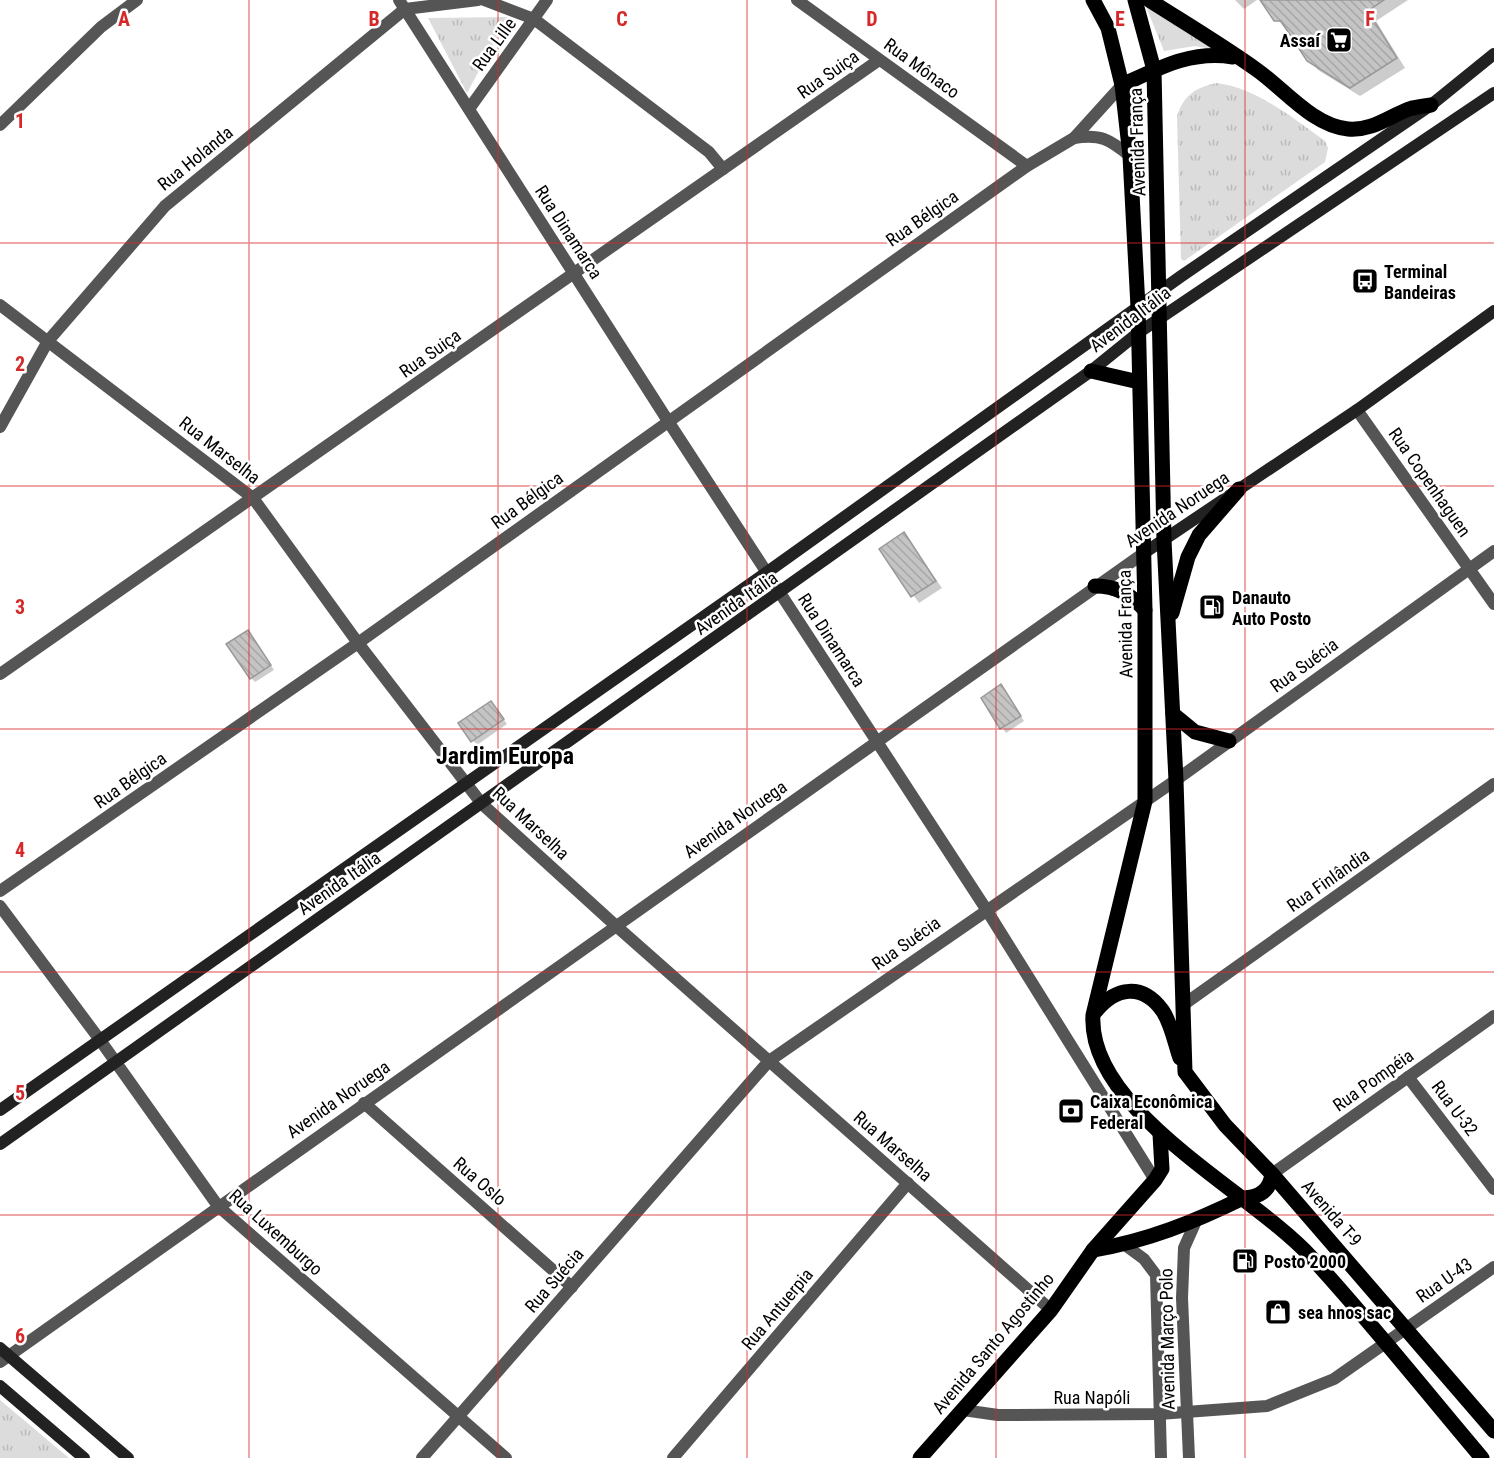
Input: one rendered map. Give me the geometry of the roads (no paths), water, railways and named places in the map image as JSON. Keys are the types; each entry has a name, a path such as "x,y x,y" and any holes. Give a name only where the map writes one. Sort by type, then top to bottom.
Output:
{"main road":[{"name":"Avenida França","path":"1093,0 1108,28 1122,85 1130,156 1138,307 1145,610 1146,801 1093,1015 1092,1034 1114,1078 1160,1134"},
{"name":"Avenida França","path":"1135,0 1154,70 1161,291 1164,540 1176,780 1183,1005"},
{"path":"1149,0 1238,58 1329,124 1346,129 1372,127 1408,109 1431,105"},
{"path":"1122,85 1193,55 1214,54 1238,58"},
{"name":"Avenida Itália","path":"3,1105 100,1040 766,573 1138,307 1431,105 1494,54"},
{"name":"Avenida Itália","path":"0,1144 780,594 1091,372 1138,333 1494,93"},
{"name":"Avenida Noruega","path":"1144,553 1357,410 1494,311"},
{"path":"1091,372 1139,382"},
{"path":"1168,624 1188,557 1199,536 1239,489"},
{"path":"1095,586 1108,586 1126,592 1145,610"},
{"path":"1173,714 1195,732 1229,741"},
{"name":"Avenida T-9","path":"1093,1015 1107,997 1128,990 1149,996 1163,1011 1185,1072 1225,1125 1272,1174 1407,1327 1494,1431"},
{"path":"1183,1005 1185,1072"},
{"path":"1160,1134 1273,1220 1310,1256 1482,1458"},
{"name":"Avenida Santo Agostinho","path":"920,1458 1051,1310 1093,1250 1155,1180 1162,1163 1160,1134"},
{"path":"1093,1250 1125,1245 1196,1221 1243,1198 1255,1198 1263,1193 1272,1174"},
{"path":"3,1355 128,1458"},
{"path":"0,1386 84,1458"}],"street":[{"path":"0,125 101,27 137,0"},
{"path":"402,5 478,0"},
{"path":"484,0 534,19 709,152 723,169"},
{"name":"Rua Lille","path":"469,109 547,0"},
{"name":"Rua Mônaco","path":"797,0 1026,166"},
{"name":"Rua Dinamarca","path":"402,5 766,573 986,909 1155,1180"},
{"name":"Rua Holanda","path":"0,427 48,341 165,206 402,5"},
{"name":"Rua Suiça","path":"0,674 879,60"},
{"name":"Rua Bélgica","path":"0,891 358,643 1026,166 1074,138 1122,85"},
{"path":"1074,138 1095,135 1113,142 1130,156"},
{"name":"Rua Marselha","path":"0,305 253,498 358,643 482,804 615,925 1051,1310"},
{"name":"Rua Copenhaguen","path":"1357,410 1494,604"},
{"name":"Rua Suécia","path":"422,1458 769,1061 1176,780 1494,551"},
{"name":"Avenida Noruega","path":"3,1355 1144,553"},
{"name":"Rua Finlândia","path":"1183,1005 1494,784"},
{"name":"Rua Luxemburgo","path":"0,906 116,1062 218,1206 506,1458"},
{"name":"Rua Pompéia","path":"1272,1174 1493,1018"},
{"name":"Rua U-32","path":"1408,1077 1494,1189"},
{"name":"Rua Oslo","path":"364,1103 572,1287"},
{"name":"Rua Antuerpia","path":"673,1458 908,1183"},
{"name":"Avenida Março Polo","path":"1189,1458 1182,1298 1184,1248 1196,1221"},
{"name":"Avenida Março Polo","path":"1125,1245 1144,1259 1156,1275 1161,1458"},
{"name":"Rua U-43","path":"1385,1344 1494,1267"},
{"name":"Rua Napóli","path":"963,1410 998,1415 1159,1414 1267,1407 1334,1379 1385,1344"}],"place":[{"name":"Assaí","path":"1339,40"},
{"name":"Terminal Bandeiras","path":"1365,281"},
{"name":"Danauto Auto Posto","path":"1212,607"},
{"name":"Caixa Econômica Federal","path":"1071,1111"},
{"name":"Posto 2000","path":"1245,1261"},
{"name":"sea hnos sac","path":"1278,1312"}],"district":[{"name":"Jardim Europa","path":"505,756"}]}
